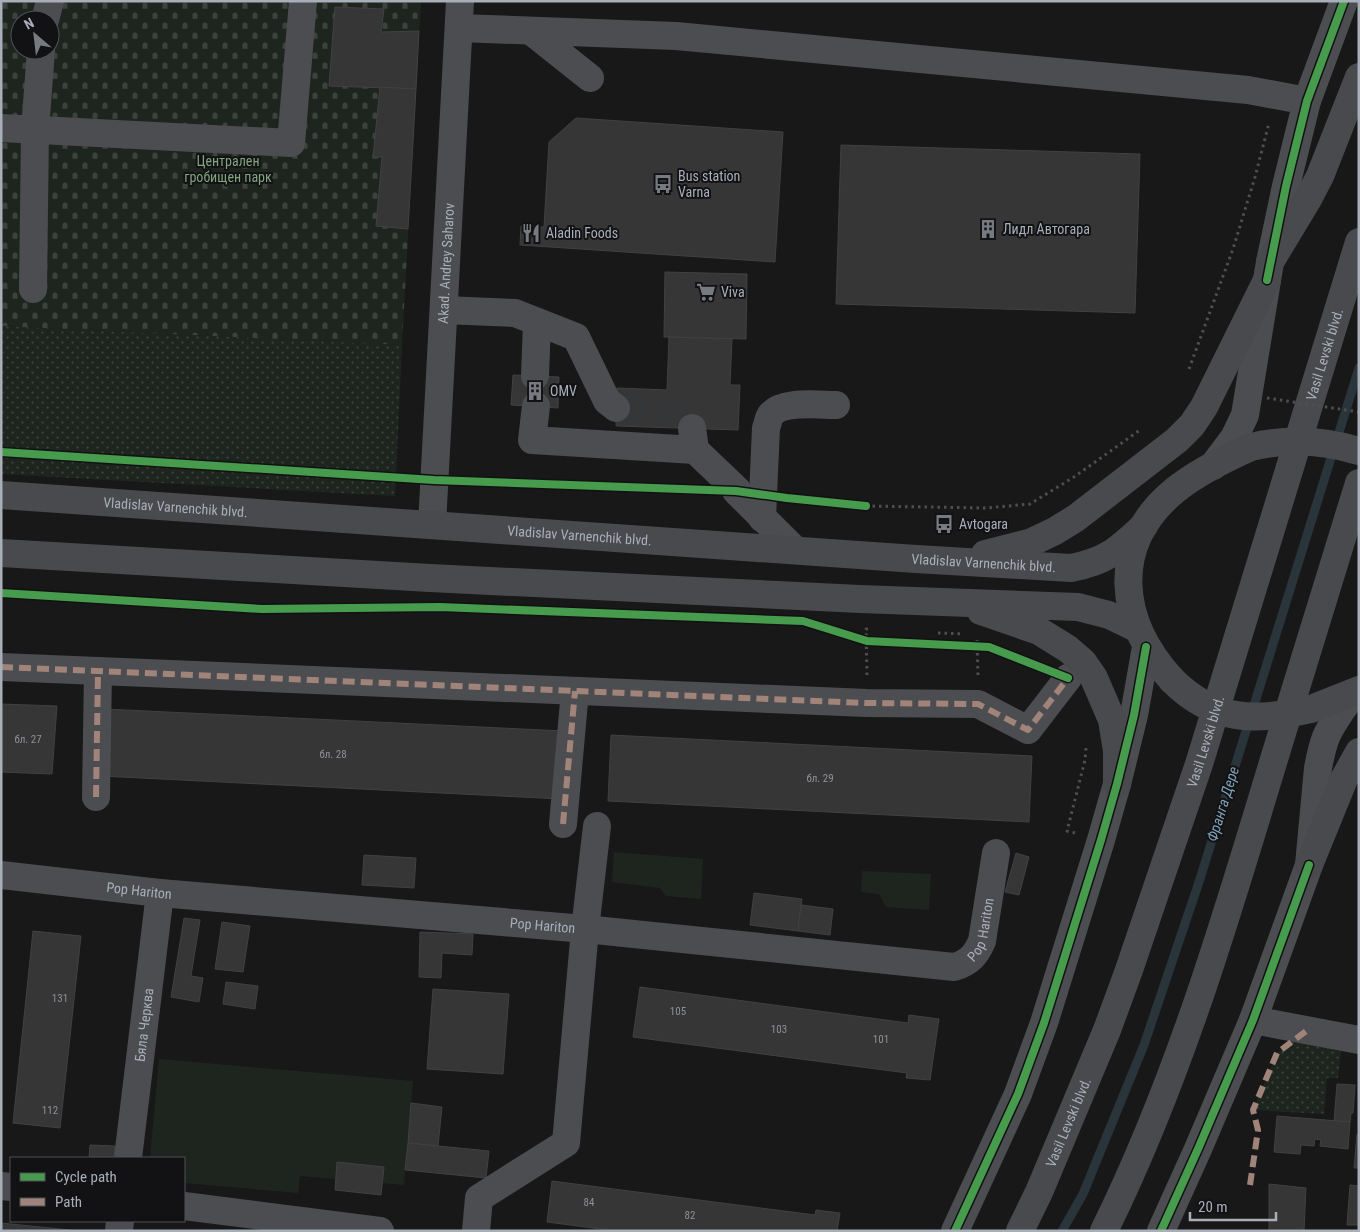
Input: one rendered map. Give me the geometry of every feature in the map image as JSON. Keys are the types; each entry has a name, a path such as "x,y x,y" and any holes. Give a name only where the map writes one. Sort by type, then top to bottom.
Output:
{"main road":[{"path":"952,561 1012,548 1032,542 1055,531 1076,518 1177,440 1192,425 1213,390 1269,271 1320,176 1359,77"},
{"name":"Vasil Levski blvd.","path":"1020,1231 1039,1192 1107,1030 1129,970 1199,764 1359,242"},
{"path":"1356,692 1311,709 1266,716 1244,716 1208,708 1195,701 1157,663 1142,638 1131,606 1128,576 1134,545 1144,526 1157,508 1174,491 1213,466 1251,447 1286,441 1325,442 1359,451"},
{"path":"1104,1231 1159,1109 1203,984 1240,873 1359,483"},
{"name":"Vladislav Varnenchik blvd.","path":"1,495 1071,568 1088,565 1118,550 1144,526"},
{"path":"1,553 860,600 1078,607 1109,615 1142,638"},
{"path":"954,602 1039,631 1068,649 1083,662 1094,678 1112,720 1117,751 1117,784"},
{"path":"1310,865 1344,779 1359,752"}],"street":[{"path":"1,128 291,143 302,1"},
{"path":"1213,466 1234,438 1245,415 1269,271 1286,186 1307,102 1344,1"},
{"path":"460,14 531,31 676,36 1248,90 1307,102"},
{"name":"Akad. Andrey Saharov","path":"432,525 460,14"},
{"path":"531,31 590,78"},
{"path":"33,289 35,130 40,60"},
{"path":"444,310 515,313 576,337 607,401 616,408"},
{"path":"535,376 537,322"},
{"path":"762,518 766,428 770,416 780,407 793,405 836,405"},
{"path":"536,406 532,440 693,439 738,491 736,491 796,550"},
{"path":"955,1231 1018,1094 1044,1023 1117,784 1134,715 1142,638"},
{"path":"1,667 867,703 978,704 1028,730 1068,678"},
{"path":"96,797 98,671"},
{"path":"563,824 575,691"},
{"path":"1161,1231 1198,1150 1253,1020 1310,865 1318,768 1325,738 1356,692"},
{"path":"476,1231 480,1198 566,1143 585,929 597,826"},
{"name":"Pop Hariton","path":"1,875 160,892 585,929 954,966 964,964 972,958 978,951 982,941 996,853"},
{"name":"Бяла Черква","path":"128,1157 160,892"},
{"path":"1253,1020 1359,1040"},
{"path":"185,1206 380,1231"}],"path":[{"path":"1213,390 1183,386 1233,249 1256,176 1276,96"},
{"path":"1268,398 1359,412"},
{"path":"856,505 986,508 1030,504 1074,477 1147,424"},
{"path":"866,629 867,703"},
{"path":"977,635 981,646 978,704"},
{"path":"858,638 876,641"},
{"path":"968,646 981,646"}],"green space":[{"name":"Централен гробищен парк","path":"1,1 421,1 402,345 1,326"},
{"path":"1,326 402,345 395,496 1,474"},
{"path":"614,852 703,859 701,899 666,896 660,888 612,882"},
{"path":"862,871 931,874 929,910 886,907 879,894 861,892"},
{"path":"1306,1031 1343,1037 1338,1078 1327,1078 1324,1114 1253,1110 1277,1053"},
{"path":"159,1059 413,1081 404,1185 300,1176 298,1193 185,1183 185,1157 150,1157"}],"building":[{"path":"335,7 384,9 381,32 419,31 416,89 329,86"},
{"path":"380,87 416,89 408,229 376,226 382,157 373,157"},
{"name":"Bus station Varna","path":"576,118 783,132 775,262 520,245 521,226 544,227 549,142"},
{"name":"Лидл Автогара","path":"841,145 1140,154 1135,313 836,304"},
{"name":"Viva","path":"665,272 747,274 746,339 664,337"},
{"path":"669,337 732,339 730,385 740,385 738,430 616,426 617,388 667,390"},
{"name":"OMV","path":"513,375 559,377 558,408 511,405"},
{"path":"1,704 57,706 52,774 1,772"},
{"path":"105,709 564,731 561,799 101,776"},
{"path":"611,735 1032,756 1029,822 608,801"},
{"path":"1016,853 1029,857 1019,895 1005,892"},
{"path":"364,855 416,858 414,888 362,885"},
{"path":"754,893 802,899 798,931 750,925"},
{"path":"801,905 833,909 830,935 798,931"},
{"path":"184,918 200,920 191,976 203,978 199,1002 171,997"},
{"path":"222,922 250,926 243,972 215,969"},
{"path":"33,931 81,936 60,1128 13,1123"},
{"path":"420,932 473,934 472,955 442,953 441,978 419,977"},
{"path":"226,982 258,986 255,1009 223,1004"},
{"path":"640,987 908,1023 909,1015 939,1019 930,1080 906,1078 907,1073 633,1037"},
{"path":"433,989 509,994 503,1074 427,1069"},
{"path":"1337,1084 1355,1085 1353,1113 1351,1113 1350,1122 1334,1121"},
{"path":"411,1103 442,1107 438,1146 408,1143"},
{"path":"1277,1116 1350,1122 1348,1149 1320,1146 1321,1140 1315,1139 1314,1146 1301,1145 1300,1154 1274,1152"},
{"path":"1357,1134 1359,1134 1359,1168 1354,1168"},
{"path":"408,1143 489,1151 486,1178 405,1170"},
{"path":"90,1145 115,1146 114,1157 89,1157"},
{"path":"337,1162 384,1167 381,1195 335,1190"},
{"path":"552,1181 815,1215 816,1210 840,1213 837,1231 616,1231 547,1222"},
{"path":"1269,1184 1306,1188 1304,1231 1269,1231"},
{"path":"1350,1185 1359,1186 1359,1225 1347,1225"},
{"path":"1,1223 70,1230 71,1231 1,1231"}],"waterway":[{"name":"Франга Дере","path":"1062,1231 1083,1194 1144,1045 1199,882 1359,368"}],"tunnel":[{"path":"616,408 678,413 692,428"}],"marked path":[{"path":"1,667 867,703 978,704 1028,730 1068,678"},
{"path":"96,797 98,671"},
{"path":"563,824 575,691"},
{"path":"1250,1185 1258,1130 1253,1110 1277,1053 1306,1031"}],"cycle path":[{"path":"1267,280 1286,186 1307,101 1344,1"},
{"path":"1,452 434,480 736,491 866,506"},
{"path":"1,593 262,609 440,607 803,621 867,641 989,647 1068,678"},
{"path":"955,1231 1018,1094 1044,1023 1117,784 1134,715 1146,647"},
{"path":"1161,1231 1253,1020 1309,865"}],"place":[{"name":"Bus station Varna","path":"663,184"},
{"name":"Лидл Автогара","path":"988,229"},
{"name":"Aladin Foods","path":"531,233"},
{"name":"Viva","path":"706,292"},
{"name":"OMV","path":"535,391"},
{"name":"Avtogara","path":"944,524"}]}
